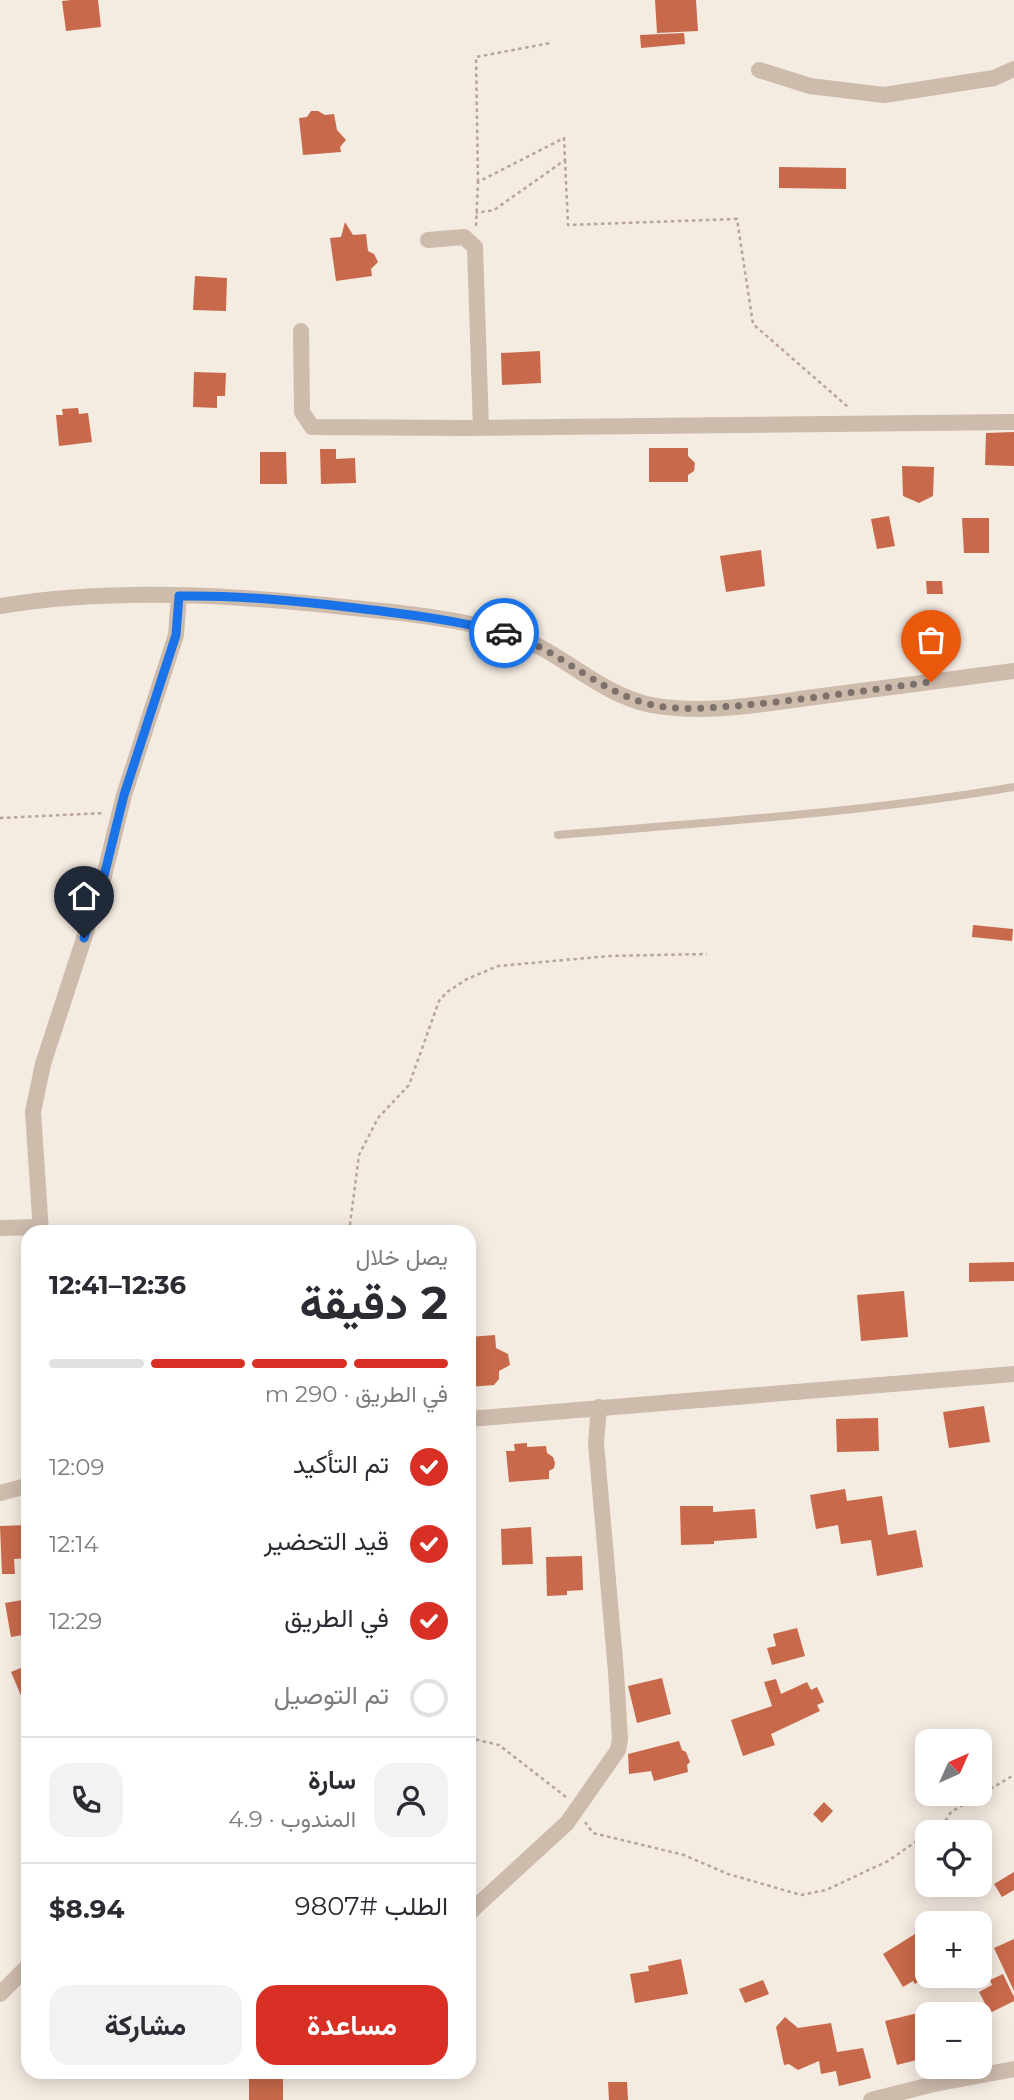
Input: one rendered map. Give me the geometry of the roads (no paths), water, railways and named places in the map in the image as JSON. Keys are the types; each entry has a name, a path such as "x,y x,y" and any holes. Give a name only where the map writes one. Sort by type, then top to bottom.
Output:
{"street":[{"path":"759,70 810,86 884,95 994,78 1014,69"},
{"path":"428,240 464,237 475,247 481,428"},
{"path":"301,331 302,412 312,427 481,428 1014,422"},
{"path":"0,606 106,596 179,596 282,600 383,611 478,626 513,635 617,693 650,704 681,708 764,703 1014,671"},
{"path":"40,1225 33,1112 36,1092 176,635 179,596"},
{"path":"0,1227 21,1228"},
{"path":"476,1418 1014,1374"},
{"path":"476,1907 566,1823 618,1750 620,1739 596,1443 599,1407"},
{"path":"0,1493 21,1488"},
{"path":"0,1994 21,1973"},
{"path":"871,2100 934,2084 1014,2069"}],"lane":[{"path":"558,835 820,812 1014,788"}]}
